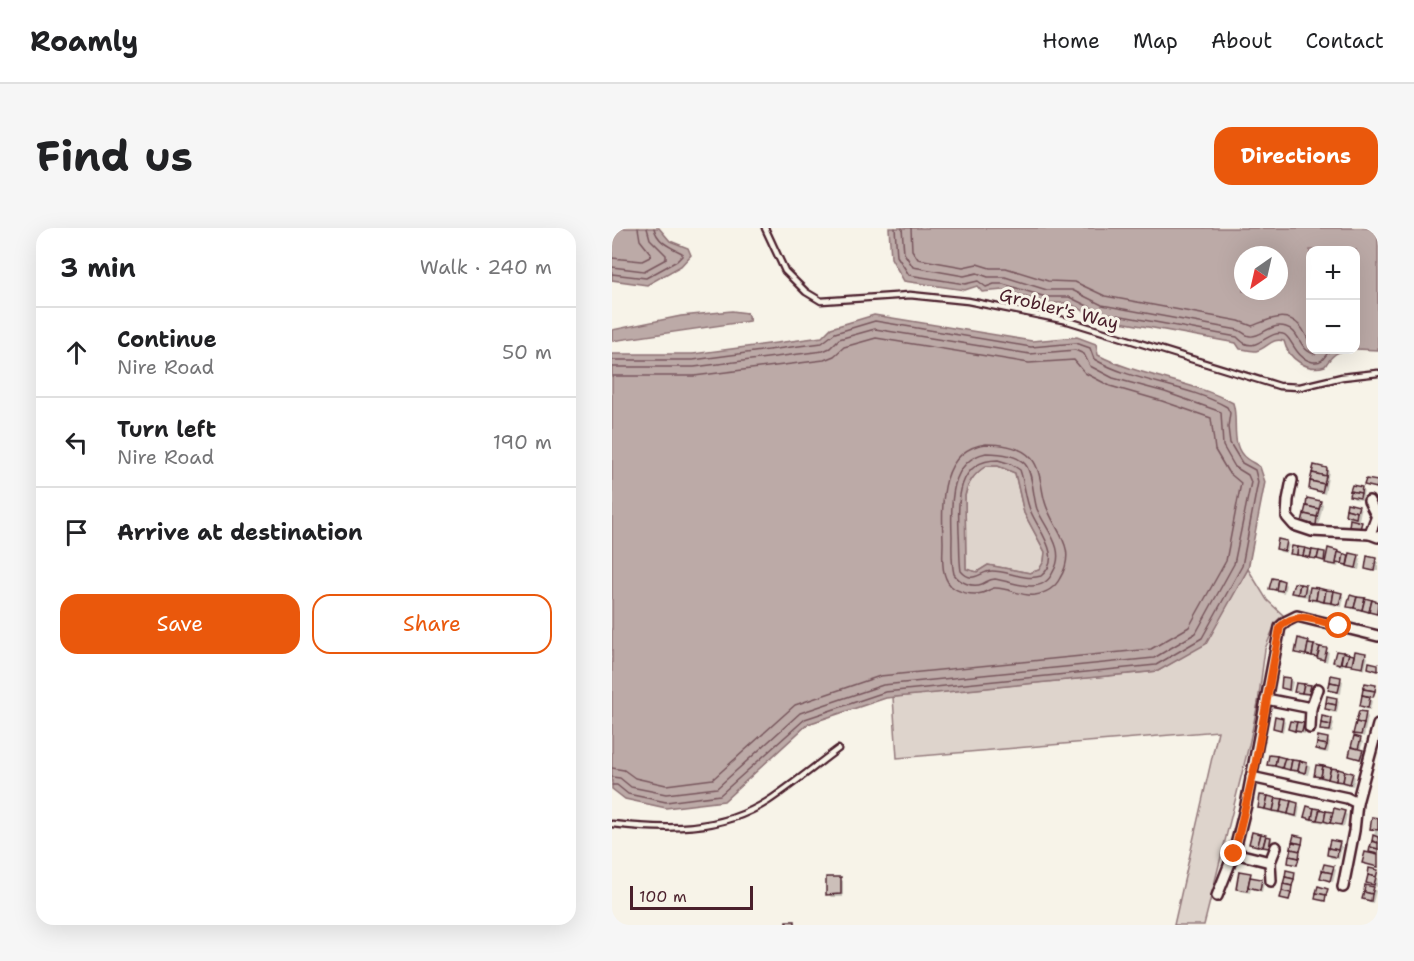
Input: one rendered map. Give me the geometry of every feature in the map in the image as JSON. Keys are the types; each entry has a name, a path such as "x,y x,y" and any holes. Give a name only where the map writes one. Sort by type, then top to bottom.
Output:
{"street":[{"path":"1292,480 1287,517 1294,525 1312,531 1374,536 1377,514 1369,501"},
{"path":"1217,896 1234,854 1280,627 1297,616 1378,636"},
{"path":"1310,728 1311,708 1318,689"},
{"path":"1266,699 1311,708"},
{"path":"1343,887 1357,803 1378,725"},
{"path":"1251,777 1347,798 1357,803"},
{"path":"1271,881 1270,862 1276,847"},
{"path":"1234,854 1270,862"}],"lane":[{"name":"Grobler's Way","path":"765,228 785,271 806,292 821,301 910,295 968,301 1068,321 1279,386 1300,387 1378,373"},
{"path":"612,824 676,828 712,824 743,814 767,801 838,749"}],"shaded area":[{"path":"986,466 998,466 1015,473 1024,513 1045,552 1044,561 1039,570 1030,573 988,565 977,572 966,569 965,496 972,479"},
{"path":"1248,569 1267,600 1283,615 1276,622 1265,649 1258,703 1249,745 1204,925 1174,925 1218,731 897,758 893,697 1158,671 1206,643"}],"water":[{"path":"612,228 659,228 670,241 688,248 691,255 681,266 647,285 612,280"},
{"path":"889,228 1378,228 1378,350 1360,349 1360,246 1306,246 1306,354 1336,354 1325,366 1319,367 1306,365 1294,358 1284,341 1280,340 1256,351 1240,349 1236,343 1098,318 1068,303 1045,303 1003,290 982,292 977,286 965,290 904,281 891,258"},
{"path":"732,311 747,313 750,321 612,341 612,330 681,316"},
{"path":"874,315 1032,341 1077,337 1096,344 1098,355 1114,362 1200,389 1233,403 1238,447 1241,454 1260,467 1265,482 1248,569 1206,644 1158,671 886,698 808,724 724,801 666,808 625,799 612,789 612,354 693,354 822,337 831,328","holes":["986,466 998,466 1015,473 1024,513 1045,552 1044,561 1039,570 1030,573 988,565 977,572 966,569 966,491 972,479 982,469"]}],"building":[{"path":"1314,465 1327,468 1326,476 1312,473"},
{"path":"1312,473 1326,476 1324,484 1310,481"},
{"path":"1366,479 1378,481 1377,488 1364,485"},
{"path":"1310,481 1324,484 1322,492 1309,489"},
{"path":"1352,485 1362,487 1361,493 1350,491"},
{"path":"1350,491 1361,493 1360,498 1349,496"},
{"path":"1307,498 1321,501 1319,509 1306,506"},
{"path":"1347,503 1359,506 1357,512 1346,509"},
{"path":"1306,506 1319,509 1317,517 1304,514"},
{"path":"1346,509 1357,512 1356,518 1345,515"},
{"path":"1304,514 1317,517 1316,525 1302,522"},
{"path":"1350,519 1362,522 1360,529 1349,527"},
{"path":"1278,539 1287,541 1285,551 1276,549"},
{"path":"1292,546 1298,547 1297,555 1290,554"},
{"path":"1298,547 1305,548 1303,556 1297,555"},
{"path":"1305,548 1312,550 1310,558 1303,556"},
{"path":"1328,548 1339,551 1336,565 1325,563"},
{"path":"1312,550 1319,551 1317,559 1310,558"},
{"path":"1319,551 1325,552 1324,561 1317,559"},
{"path":"1338,552 1344,554 1342,564 1336,563"},
{"path":"1350,553 1359,555 1356,568 1347,566"},
{"path":"1344,554 1349,555 1347,565 1342,564"},
{"path":"1367,556 1376,558 1374,571 1365,569"},
{"path":"1272,578 1278,579 1276,590 1269,589"},
{"path":"1278,579 1284,581 1282,591 1276,590"},
{"path":"1294,583 1300,584 1298,594 1291,593"},
{"path":"1300,584 1306,585 1304,595 1298,594"},
{"path":"1310,587 1318,588 1316,600 1308,599"},
{"path":"1318,588 1326,590 1324,602 1316,600"},
{"path":"1326,590 1334,591 1332,603 1324,602"},
{"path":"1334,591 1342,593 1339,605 1332,603"},
{"path":"1350,595 1357,597 1354,608 1347,607"},
{"path":"1357,597 1365,598 1362,610 1354,608"},
{"path":"1365,598 1372,600 1369,612 1362,610"},
{"path":"1372,600 1378,602 1377,614 1369,612"},
{"path":"1298,638 1309,641 1306,655 1295,653"},
{"path":"1308,644 1314,645 1312,656 1306,655"},
{"path":"1314,645 1320,647 1317,657 1312,656"},
{"path":"1320,647 1327,648 1324,660 1317,658"},
{"path":"1336,651 1343,652 1340,664 1333,662"},
{"path":"1355,651 1366,653 1363,668 1352,666"},
{"path":"1343,652 1349,654 1346,664 1341,663"},
{"path":"1349,654 1354,655 1352,665 1346,664"},
{"path":"1369,662 1378,664 1378,671 1368,668"},
{"path":"1331,675 1341,677 1340,684 1330,682"},
{"path":"1282,677 1290,678 1289,690 1281,688"},
{"path":"1330,682 1340,684 1338,692 1328,690"},
{"path":"1296,683 1304,684 1302,693 1294,692"},
{"path":"1365,683 1376,685 1375,691 1363,689"},
{"path":"1304,684 1311,685 1309,694 1302,693"},
{"path":"1363,689 1375,691 1373,697 1362,695"},
{"path":"1362,695 1370,697 1368,708 1360,706"},
{"path":"1327,696 1337,698 1336,705 1326,703"},
{"path":"1326,703 1336,705 1335,711 1325,709"},
{"path":"1359,711 1366,712 1364,724 1356,722"},
{"path":"1275,716 1283,718 1281,730 1273,728"},
{"path":"1322,716 1332,718 1331,725 1321,723"},
{"path":"1290,721 1297,722 1295,731 1288,729"},
{"path":"1297,722 1304,723 1302,732 1295,731"},
{"path":"1356,722 1364,724 1361,735 1353,734"},
{"path":"1321,723 1331,725 1330,731 1320,730"},
{"path":"1318,736 1328,738 1327,745 1317,743"},
{"path":"1354,736 1361,738 1358,749 1351,747"},
{"path":"1317,743 1327,745 1325,751 1316,749"},
{"path":"1351,747 1363,750 1360,759 1349,756"},
{"path":"1269,755 1277,756 1275,766 1267,765"},
{"path":"1277,756 1285,758 1282,768 1275,766"},
{"path":"1285,758 1292,760 1290,770 1282,768"},
{"path":"1292,760 1300,761 1298,771 1290,770"},
{"path":"1300,761 1307,763 1305,773 1298,771"},
{"path":"1316,765 1323,766 1321,777 1314,776"},
{"path":"1323,766 1331,768 1328,779 1321,777"},
{"path":"1331,768 1338,769 1336,781 1328,779"},
{"path":"1338,769 1345,771 1343,782 1336,781"},
{"path":"1345,771 1353,773 1350,784 1343,782"},
{"path":"1260,795 1268,796 1265,809 1258,808"},
{"path":"1268,796 1276,798 1273,811 1265,809"},
{"path":"1276,798 1283,799 1280,812 1273,811"},
{"path":"1283,799 1291,801 1288,814 1280,812"},
{"path":"1291,801 1298,803 1296,816 1288,814"},
{"path":"1307,806 1314,808 1312,819 1304,817"},
{"path":"1314,808 1320,809 1317,820 1312,819"},
{"path":"1334,808 1345,811 1341,825 1330,823"},
{"path":"1320,809 1326,811 1324,821 1317,820"},
{"path":"1326,811 1333,812 1330,823 1324,821"},
{"path":"1372,817 1378,818 1378,830 1370,829"},
{"path":"1252,832 1261,834 1258,846 1249,844"},
{"path":"1261,834 1266,835 1263,847 1258,845"},
{"path":"1294,835 1303,837 1302,844 1292,842"},
{"path":"1373,835 1378,837 1378,843 1372,841"},
{"path":"1266,836 1271,837 1269,848 1263,847"},
{"path":"1330,840 1340,842 1338,850 1328,848"},
{"path":"1372,841 1378,843 1378,849 1370,847"},
{"path":"1292,842 1302,844 1300,851 1291,849"},
{"path":"1370,847 1378,849 1378,854 1369,852"},
{"path":"1328,848 1338,850 1337,857 1327,855"},
{"path":"1291,849 1300,851 1299,858 1289,856"},
{"path":"1365,852 1378,855 1378,867 1362,863"},
{"path":"1289,856 1299,858 1297,865 1288,863"},
{"path":"1324,864 1334,866 1332,873 1322,871"},
{"path":"1369,868 1378,870 1376,877 1368,875"},
{"path":"1286,870 1295,872 1294,879 1285,877"},
{"path":"1239,871 1251,873 1247,891 1236,889"},
{"path":"1322,871 1332,873 1330,881 1320,878"},
{"path":"1368,875 1376,877 1374,885 1366,883"},
{"path":"826,877 841,877 841,894 826,895"},
{"path":"1250,877 1262,879 1260,890 1248,887"},
{"path":"1285,877 1294,879 1292,886 1283,884"},
{"path":"1283,884 1292,886 1291,893 1282,891"},
{"path":"1365,885 1374,887 1372,894 1364,892"},
{"path":"1318,886 1328,889 1326,895 1316,893"},
{"path":"1282,891 1291,893 1289,900 1280,898"},
{"path":"1364,892 1372,894 1371,901 1362,899"},
{"path":"1316,893 1326,895 1325,901 1315,899"},
{"path":"786,921 795,921 795,925 786,925"}],"route":[{"path":"1234,854 1255,766 1280,627 1297,616 1339,626"}]}
